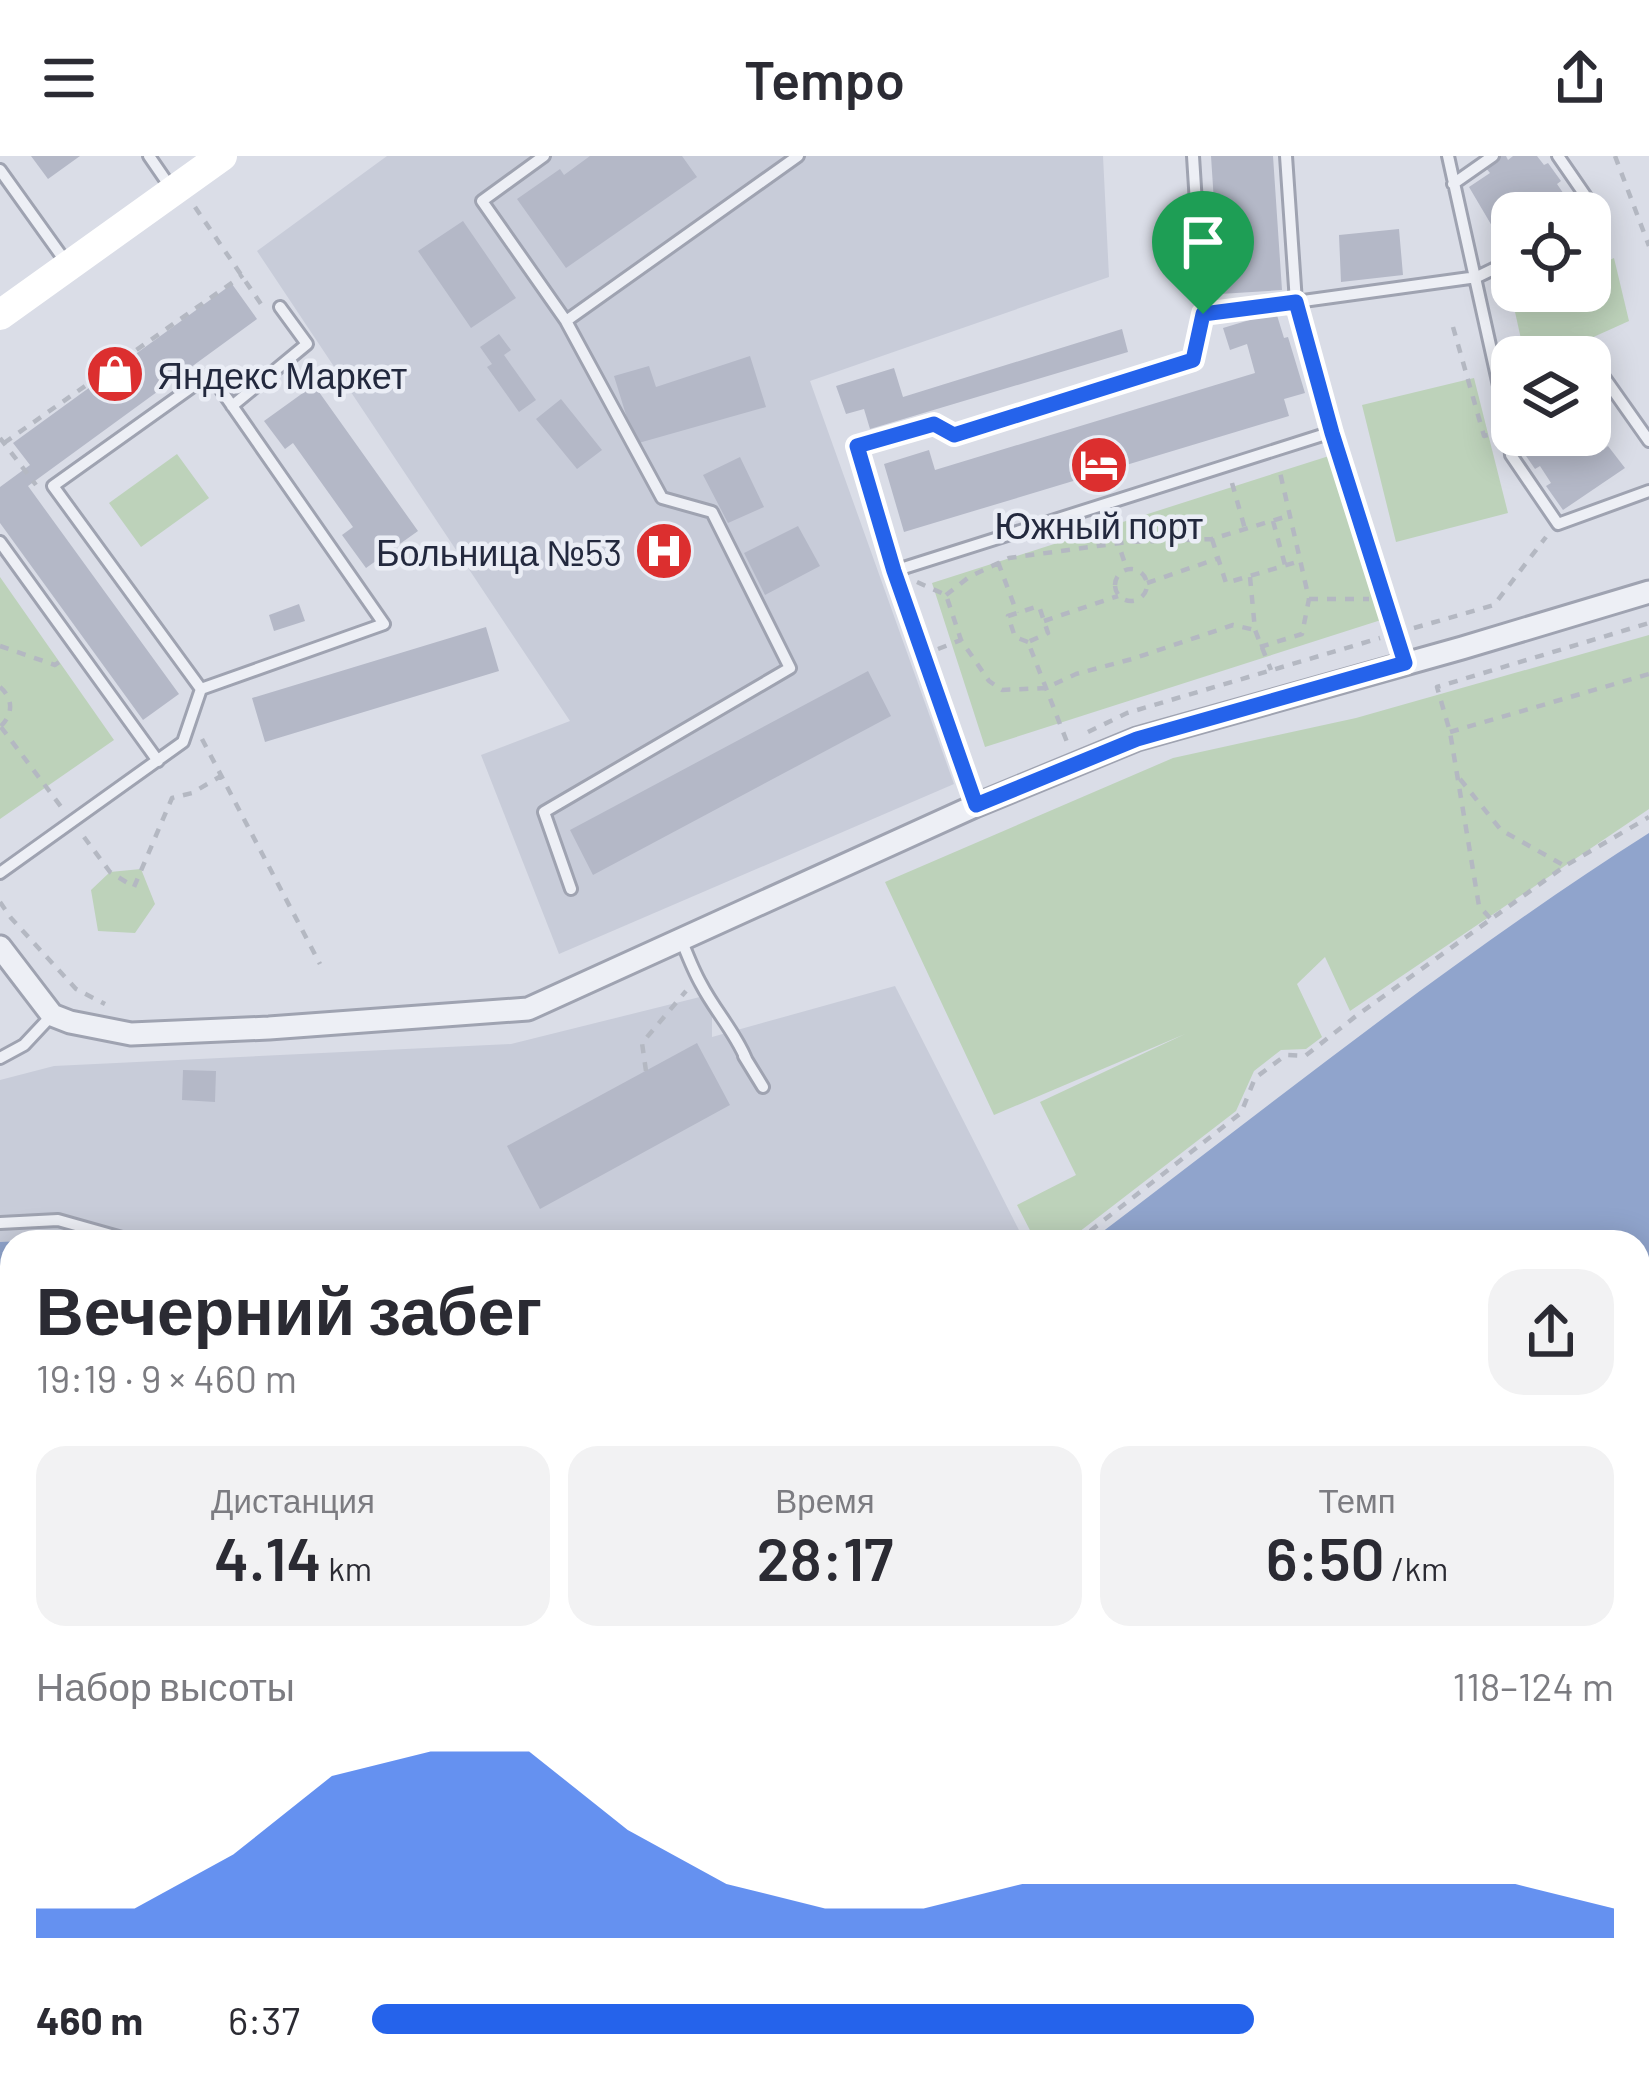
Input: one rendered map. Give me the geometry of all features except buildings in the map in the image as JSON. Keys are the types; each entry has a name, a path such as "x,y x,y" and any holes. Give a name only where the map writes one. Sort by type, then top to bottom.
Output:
{"main road":[{"path":"0,316 69,266 184,199 222,156"}],"street":[{"path":"0,947 52,1015 131,1034 528,1009 976,805 1137,739 1649,592"}],"lane":[{"path":"149,156 184,199"},
{"path":"544,156 482,201 566,321 662,498 712,512 790,668 544,812 571,889"},
{"path":"566,321 798,156"},
{"path":"976,805 894,571 857,446 934,424 954,435 1193,360 1203,314 1193,156"},
{"path":"1286,156 1296,302 1405,663"},
{"path":"1448,156 1491,342"},
{"path":"1453,184 1492,156"},
{"path":"1558,156 1583,192"},
{"path":"0,170 69,266"},
{"path":"1203,314 1477,277 1491,270"},
{"path":"232,406 307,344 280,307"},
{"path":"210,374 384,624 201,689 53,486 210,374"},
{"path":"1611,387 1649,441"},
{"path":"894,571 1332,433"},
{"path":"1512,456 1558,524 1649,491"},
{"path":"0,542 158,761"},
{"path":"0,873 183,742 201,689"},
{"path":"680,939 731,1039 763,1088"},
{"path":"0,1058 24,1045 52,1015"},
{"path":"0,1223 58,1220 94,1230"}],"path":[{"path":"1615,156 1649,246"},
{"path":"184,199 268,314"},
{"path":"35,485 2,440 243,274"},
{"path":"1453,326 1484,436"},
{"path":"1260,647 1302,634 1309,599 1274,451"},
{"path":"1227,466 1245,529"},
{"path":"1106,504 1127,570"},
{"path":"1255,630 1233,625 1076,674 1046,688 1002,690 989,681 961,640 946,595 998,562 1118,543 1212,539 1288,516"},
{"path":"1273,521 1285,566"},
{"path":"1212,539 1226,583 1299,561"},
{"path":"1396,633 1494,605 1540,543"},
{"path":"1147,583 1219,558"},
{"path":"998,562 1017,613"},
{"path":"1044,621 1118,596 1138,600 1146,593 1147,583 1138,570 1127,570 1116,580 1118,596"},
{"path":"1250,576 1255,630 1270,670"},
{"path":"1309,599 1370,599"},
{"path":"1039,606 1044,621 1048,633 1028,642 1015,637 1009,616 1039,606"},
{"path":"1490,918 1479,906 1450,732 1437,687 1649,623"},
{"path":"924,655 961,640"},
{"path":"1028,642 1067,742"},
{"path":"0,646 56,664"},
{"path":"1450,732 1649,674"},
{"path":"0,687 10,706 0,727 110,872 134,887 172,798 192,793 221,776"},
{"path":"189,727 200,737 320,964"},
{"path":"1457,774 1501,830 1565,866"},
{"path":"1091,1230 1241,1112 1255,1078 1286,1055 1305,1056 1490,918 1565,866 1649,817"},
{"path":"0,902 76,989 120,1011"},
{"path":"646,1071 642,1043 698,978"}],"shaded area":[{"name":"Больница №53","path":"387,156 1103,156 1109,277 810,381 954,784 559,954 481,755 570,721 257,251"},
{"path":"895,986 1019,1230 0,1230 0,1080 54,1066 511,1044 712,994 712,1037"}],"green space":[{"path":"1611,259 1629,321 1596,336 1520,336 1515,312 1611,312"},
{"path":"1474,378 1508,513 1396,542 1362,405"},
{"path":"177,454 209,498 141,547 109,503"},
{"path":"1329,456 1381,620 985,747 932,583"},
{"path":"0,577 114,740 0,819"},
{"path":"1649,635 1649,809 1350,1011 1325,957 1297,984 1322,1037 1306,1049 1281,1050 1254,1071 1236,1111 1082,1230 1030,1230 1017,1205 1076,1175 1040,1102 1185,1034 994,1115 885,882 1173,758 1356,718"},
{"path":"141,869 155,904 135,933 98,931 91,890 110,872"}],"water":[{"path":"1649,833 1649,1230 1105,1230 1435,980"}],"place":[{"name":"Яндекс Маркет","path":"115,374"},
{"name":"Южный порт","path":"1099,465"},
{"name":"Больница №53","path":"664,551"}],"route":[{"path":"1296,302 1405,663 1137,739 976,805 894,571 857,446 934,424 954,435 1193,360 1203,314 1296,302"}]}
